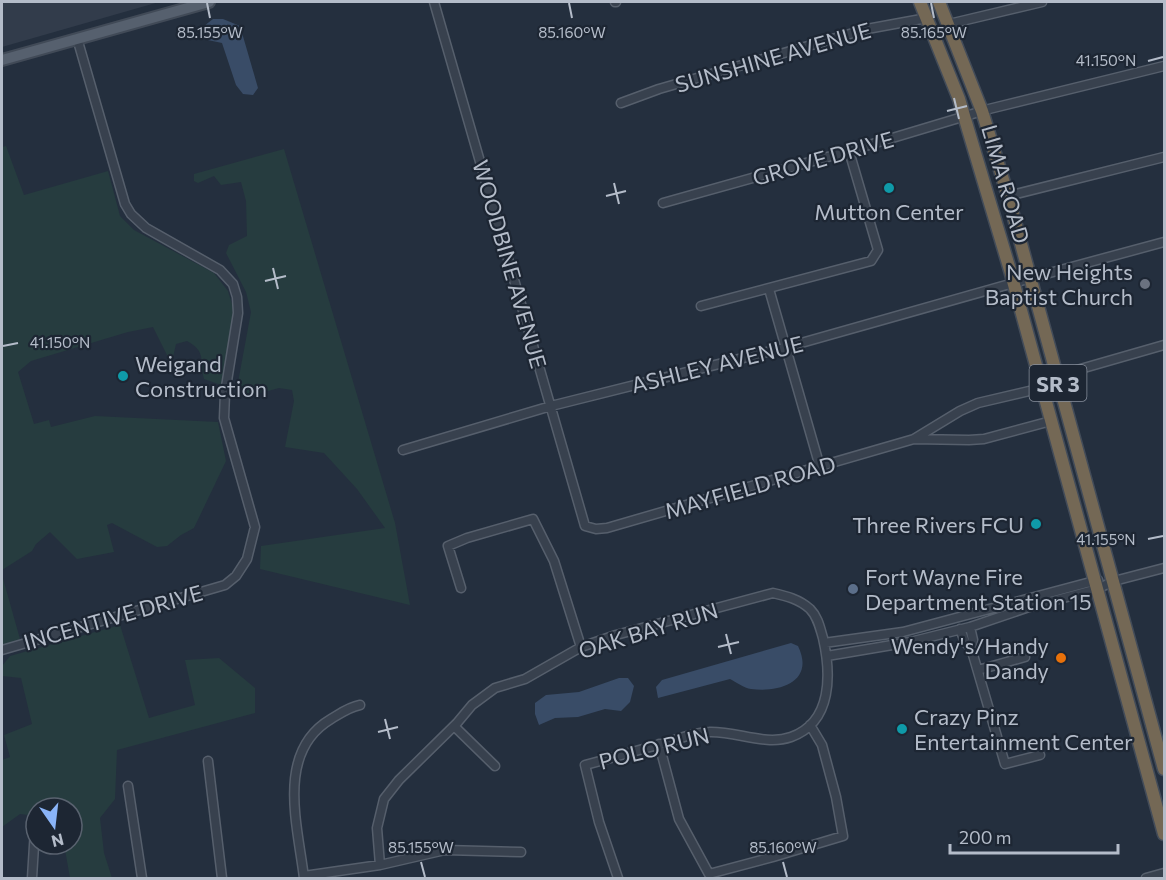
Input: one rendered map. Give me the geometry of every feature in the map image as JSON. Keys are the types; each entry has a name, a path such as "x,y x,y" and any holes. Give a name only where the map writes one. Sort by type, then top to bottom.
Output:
{"highway":[{"name":"LIMA ROAD","path":"920,2 959,99 1013,283 1164,834"},
{"name":"LIMA ROAD","path":"939,2 982,111 1008,196 1164,770"}],"main road":[{"path":"2,60 209,2"}],"street":[{"name":"WOODBINE AVENUE","path":"434,2 585,526"},
{"path":"949,24 1042,2"},
{"name":"SUNSHINE AVENUE","path":"621,103 658,89 867,29 927,18"},
{"name":"INCENTIVE DRIVE","path":"2,650 225,585 236,576 247,559 255,527 224,418 225,393 238,313 233,284 220,270 146,228 131,214 125,204 77,38"},
{"name":"GROVE DRIVE","path":"663,203 982,111 1164,66"},
{"path":"701,306 871,261 878,250 849,151"},
{"path":"1008,196 1164,157"},
{"name":"ASHLEY AVENUE","path":"403,450 551,406 787,347 1164,242"},
{"path":"769,289 820,466"},
{"path":"914,439 960,411 978,403 1042,388 1056,376 1164,345"},
{"path":"914,439 984,439 1051,422"},
{"name":"MAYFIELD ROAD","path":"585,526 596,529 607,528 914,439"},
{"path":"461,588 448,546 467,538 533,519 554,561 581,647"},
{"path":"659,744 680,819 709,874 843,836 836,797 822,745 810,725 823,708 829,680 824,643 903,632 1164,568"},
{"path":"827,656 910,642 970,627 1096,584"},
{"name":"OAK BAY RUN","path":"380,866 377,828 384,799 399,780 454,726 471,705 495,688 525,679 581,647 616,635 773,593 791,597 809,608 816,617 824,643"},
{"path":"970,627 973,640 971,648"},
{"path":"960,629 965,642 971,648 1005,764 1040,755"},
{"path":"873,636 876,648"},
{"path":"978,670 1025,657"},
{"path":"360,705 320,725 302,747 295,775 294,804 304,877 380,866 445,850 521,852"},
{"name":"POLO RUN","path":"618,879 599,822 585,765 708,732 732,733 774,741 793,736 810,725"},
{"path":"454,726 495,766"},
{"path":"208,761 222,879"},
{"path":"128,786 142,879"},
{"path":"32,879 33,856"},
{"path":"1146,879 1164,873"}],"shaded area":[{"path":"2,2 159,2 2,47"}],"green space":[{"path":"6,146 24,195 108,171 120,216 134,230 214,273 228,291 234,311 221,385 204,379 200,353 187,341 176,344 173,357 169,359 153,327 128,332 31,361 18,372 34,424 49,420 51,427 95,416 218,422 226,461 194,528 167,546 157,547 112,523 107,525 114,552 77,559 50,532 36,544 32,551 2,570 2,147"},
{"path":"284,149 395,523 410,605 260,569 261,546 385,528 357,489 324,453 285,447 294,401 292,390 279,388 257,394 236,393 251,312 246,292 226,253 229,245 247,236 246,201 241,182 221,185 214,176 198,183 194,181 194,174"},
{"path":"2,575 20,639 2,645"},
{"path":"120,625 149,718 195,705 185,660 219,658 255,688 255,713 117,750 115,799 100,818 104,853 112,878 70,878 66,856 84,856 84,796 24,796 24,814 20,814 2,827 2,760 10,757 4,735 32,724 21,678 2,676 2,666 10,656"}],"water":[{"path":"213,19 223,19 240,26 258,88 253,95 243,94 236,85 222,43 203,39 201,34 204,26"},
{"path":"791,643 798,646 802,668 799,676 784,686 762,690 751,689 730,679 658,698 656,687 662,680"},
{"path":"619,678 628,678 634,686 630,702 621,711 605,709 578,717 555,718 539,725 535,714 535,703 546,695 579,692"}],"place":[{"name":"Mutton Center","path":"889,188"},
{"name":"New Heights Baptist Church","path":"1145,284"},
{"name":"Weigand Construction","path":"123,376"},
{"name":"Three Rivers FCU","path":"1036,524"},
{"name":"Fort Wayne Fire Department Station 15","path":"853,589"},
{"name":"Wendy's/Handy Dandy","path":"1061,658"},
{"name":"Crazy Pinz Entertainment Center","path":"902,729"}]}
